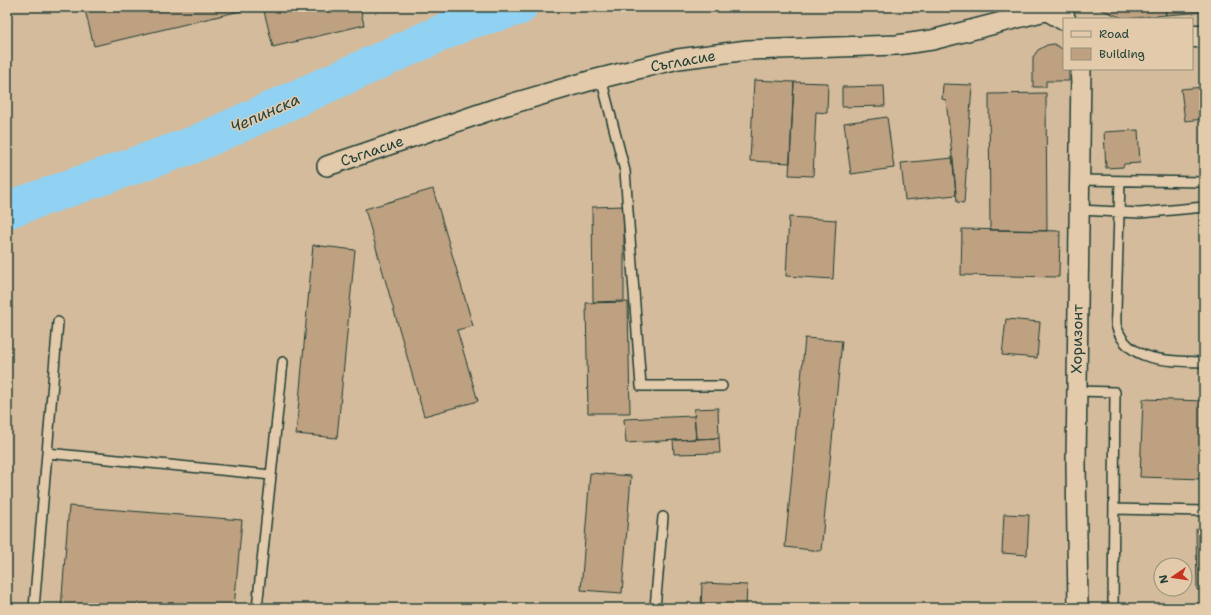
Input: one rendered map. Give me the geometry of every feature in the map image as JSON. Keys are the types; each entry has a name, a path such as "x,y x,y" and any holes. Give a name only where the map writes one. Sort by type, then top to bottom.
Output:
{"street":[{"name":"Съгласие","path":"327,166 497,108 602,78 678,59 748,50 897,45 932,40 1052,12"},
{"path":"1193,36 1204,36"},
{"name":"Хоризонт","path":"1078,608 1076,464 1081,70"}],"lane":[{"path":"602,78 625,171 641,386 722,386"},
{"path":"1080,180 1204,182"},
{"path":"1120,181 1116,310 1117,328 1128,345 1148,357 1169,361 1204,362"},
{"path":"1079,210 1119,212 1171,211 1204,207"},
{"path":"34,608 58,322"},
{"path":"257,608 283,362"},
{"path":"1077,391 1115,392 1113,608"},
{"path":"47,453 271,475"},
{"path":"1114,509 1204,511"},
{"path":"656,608 663,517"}],"shaded area":[{"path":"7,7 1204,7 1204,608 7,608"}],"building":[{"path":"99,7 257,7 94,46 85,10"},
{"path":"263,7 360,7 364,25 273,47"},
{"path":"1095,7 1165,7 1166,15 1122,18"},
{"path":"1165,7 1204,7 1204,12 1166,15"},
{"path":"1054,44 1063,49 1063,70 1069,70 1069,81 1046,81 1046,87 1033,87 1033,57 1038,50 1047,45"},
{"path":"754,80 794,82 790,163 750,161"},
{"path":"794,82 828,83 827,113 816,112 813,176 789,175"},
{"path":"943,84 972,85 964,203 957,202 946,100 942,99"},
{"path":"884,86 885,106 842,107 842,87"},
{"path":"1204,87 1204,119 1185,121 1181,89"},
{"path":"1046,93 1047,231 990,230 989,94"},
{"path":"887,117 894,168 851,174 844,123"},
{"path":"1138,130 1140,163 1124,164 1123,167 1106,168 1104,132"},
{"path":"953,158 956,195 905,200 901,163"},
{"path":"433,189 473,326 457,330 478,401 424,416 365,209"},
{"path":"624,206 624,301 593,302 592,207"},
{"path":"789,217 836,220 833,279 786,276"},
{"path":"962,229 1060,231 1059,277 961,275"},
{"path":"313,245 355,250 337,438 296,434"},
{"path":"628,302 630,413 588,413 586,303"},
{"path":"1006,319 1040,322 1037,358 1002,355"},
{"path":"805,338 842,341 821,551 785,547"},
{"path":"1143,399 1204,401 1204,479 1140,477"},
{"path":"718,408 719,438 696,439 694,409"},
{"path":"694,416 696,439 626,443 624,419"},
{"path":"719,438 720,453 674,454 673,440"},
{"path":"590,473 631,476 622,593 581,590"},
{"path":"69,506 242,520 234,608 61,608"},
{"path":"1004,514 1029,515 1027,555 1002,553"},
{"path":"1196,529 1204,529 1204,590 1197,590"},
{"path":"702,583 747,585 746,608 701,608"}],"waterway":[{"name":"Чепинска","path":"7,210 193,145 468,21 519,7"}]}
